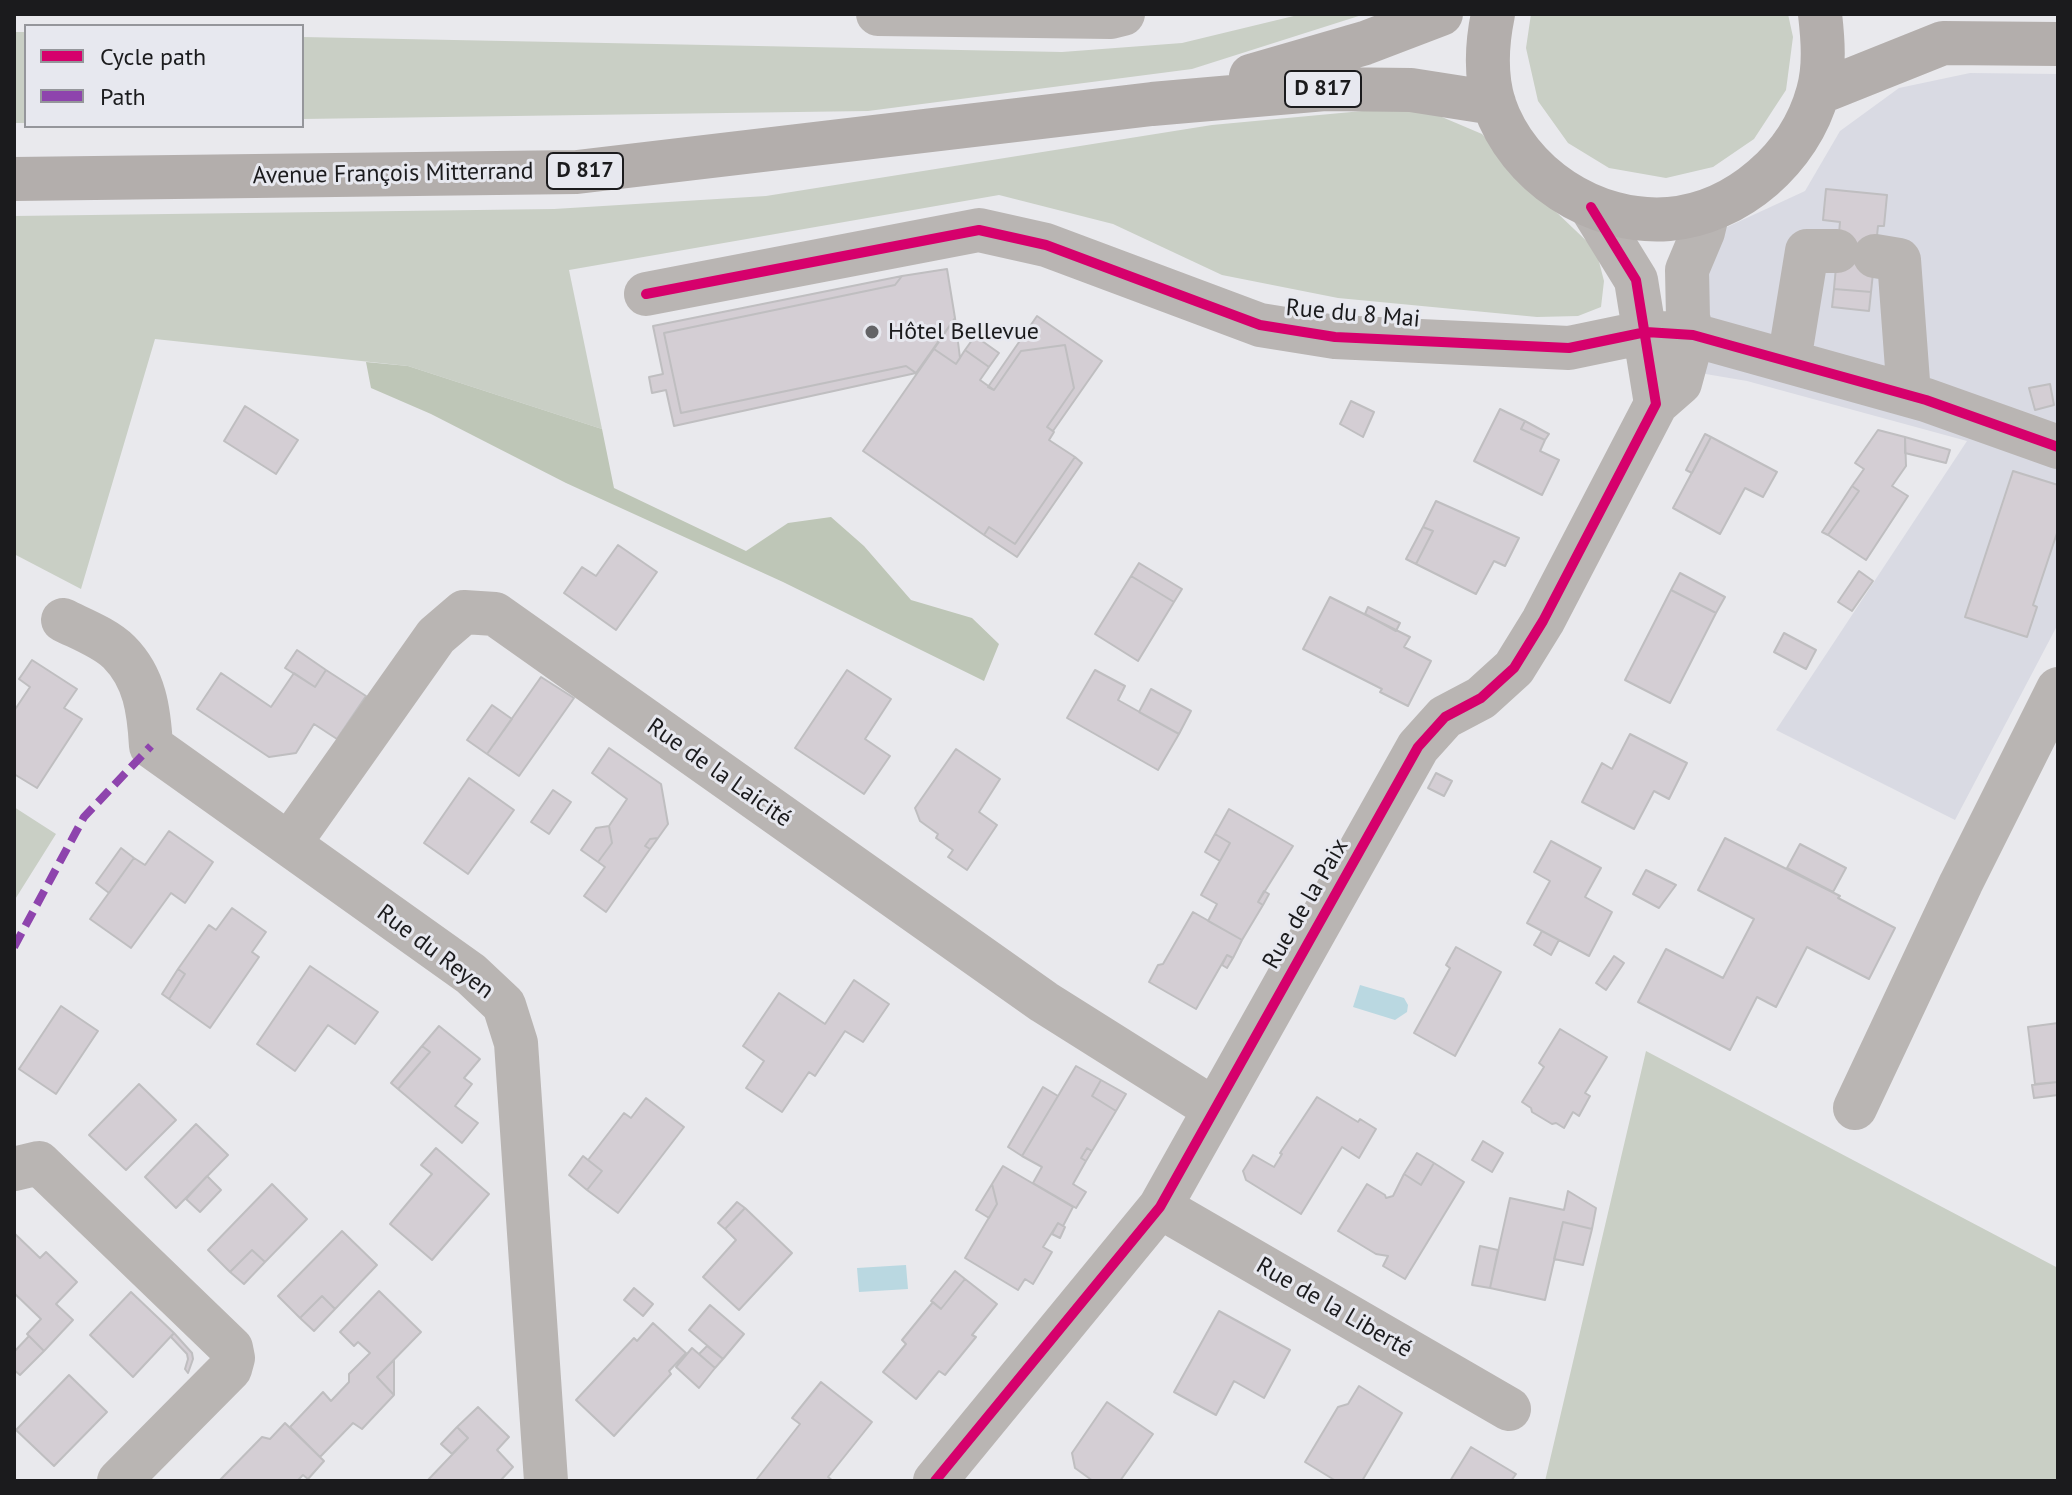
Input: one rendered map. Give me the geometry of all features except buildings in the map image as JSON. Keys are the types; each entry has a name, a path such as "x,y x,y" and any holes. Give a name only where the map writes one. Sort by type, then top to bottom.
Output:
{"main road":[{"name":"Avenue François Mitterrand","path":"1152,104 1365,43 1441,14"},
{"path":"1493,14 1486,48 1494,103 1516,147 1549,182 1591,207 1629,217 1669,219 1708,211 1757,184 1795,144 1818,93 1823,54 1820,14"},
{"path":"1818,93 1943,43 2058,44"},
{"name":"Avenue François Mitterrand","path":"14,179 577,172 1152,104 1325,89 1411,90 1494,103"}],"street":[{"path":"878,14 1111,17 1123,14"},
{"path":"1591,207 1636,280 1656,404"},
{"path":"1693,335 1688,318 1687,270 1708,211"},
{"name":"Rue du 8 Mai","path":"646,294 979,230 1046,245 1260,325 1335,337 1569,348 1646,332 1693,335 1909,395 2058,447"},
{"path":"1789,361 1807,251 1899,260 1909,395"},
{"name":"Rue de la Paix","path":"935,1481 1160,1207 1418,747 1445,717 1481,698 1514,668 1543,621 1656,404 1680,383 1693,335"},
{"name":"Rue de la Laicité","path":"289,844 436,636 464,612 495,614 1044,1002 1214,1109"},
{"name":"Rue du Reyen","path":"63,620 118,650 139,677 149,716 151,746 471,974 504,1005 516,1043 546,1481"},
{"path":"1855,1108 1961,883 2058,689"},
{"path":"14,1169 39,1163 231,1348 233,1358 230,1369 119,1481"},
{"name":"Rue de la Liberté","path":"1160,1207 1509,1409"}],"shaded area":[{"path":"1302,14 1365,14 1192,69 868,111 304,119 304,37 1062,52 1182,43"},
{"path":"1531,14 1788,14 1793,37 1786,90 1754,139 1713,167 1666,178 1609,168 1568,143 1538,101 1526,48"},
{"path":"14,32 24,32 24,123 14,123"},
{"path":"1970,73 2058,74 2058,624 1955,820 1776,730 1967,441 1747,381 1682,370 1699,282 1725,228 1805,191 1840,131 1899,88"},
{"path":"1416,106 1482,134 1530,187 1596,250 1604,281 1601,307 1578,316 1537,317 1338,298 1222,275 1113,224 999,195 569,270 602,429 408,366 155,339 81,589 14,554 14,216 554,209 766,196 1212,125"},
{"path":"14,807 56,834 14,901"},
{"path":"1646,1051 2058,1268 2058,1481 1545,1481"}],"green space":[{"path":"366,362 408,366 602,429 614,488 746,551 788,523 831,517 864,546 911,600 972,618 999,644 984,681 783,582 566,483 431,414 371,388"}],"water":[{"path":"1360,985 1404,998 1408,1005 1407,1012 1395,1020 1353,1007"},
{"path":"906,1265 908,1289 859,1292 857,1268"}],"marked path":[{"path":"14,947 84,817 151,746"}],"cycle path":[{"path":"935,1481 1160,1207 1418,747 1445,717 1481,698 1514,668 1543,621 1656,404 1636,280 1591,207"},
{"path":"646,294 979,230 1046,245 1260,325 1335,337 1569,348 1646,332 1693,335 1926,400 2058,447"}],"place":[{"name":"Hôtel Bellevue","path":"872,332"}]}
